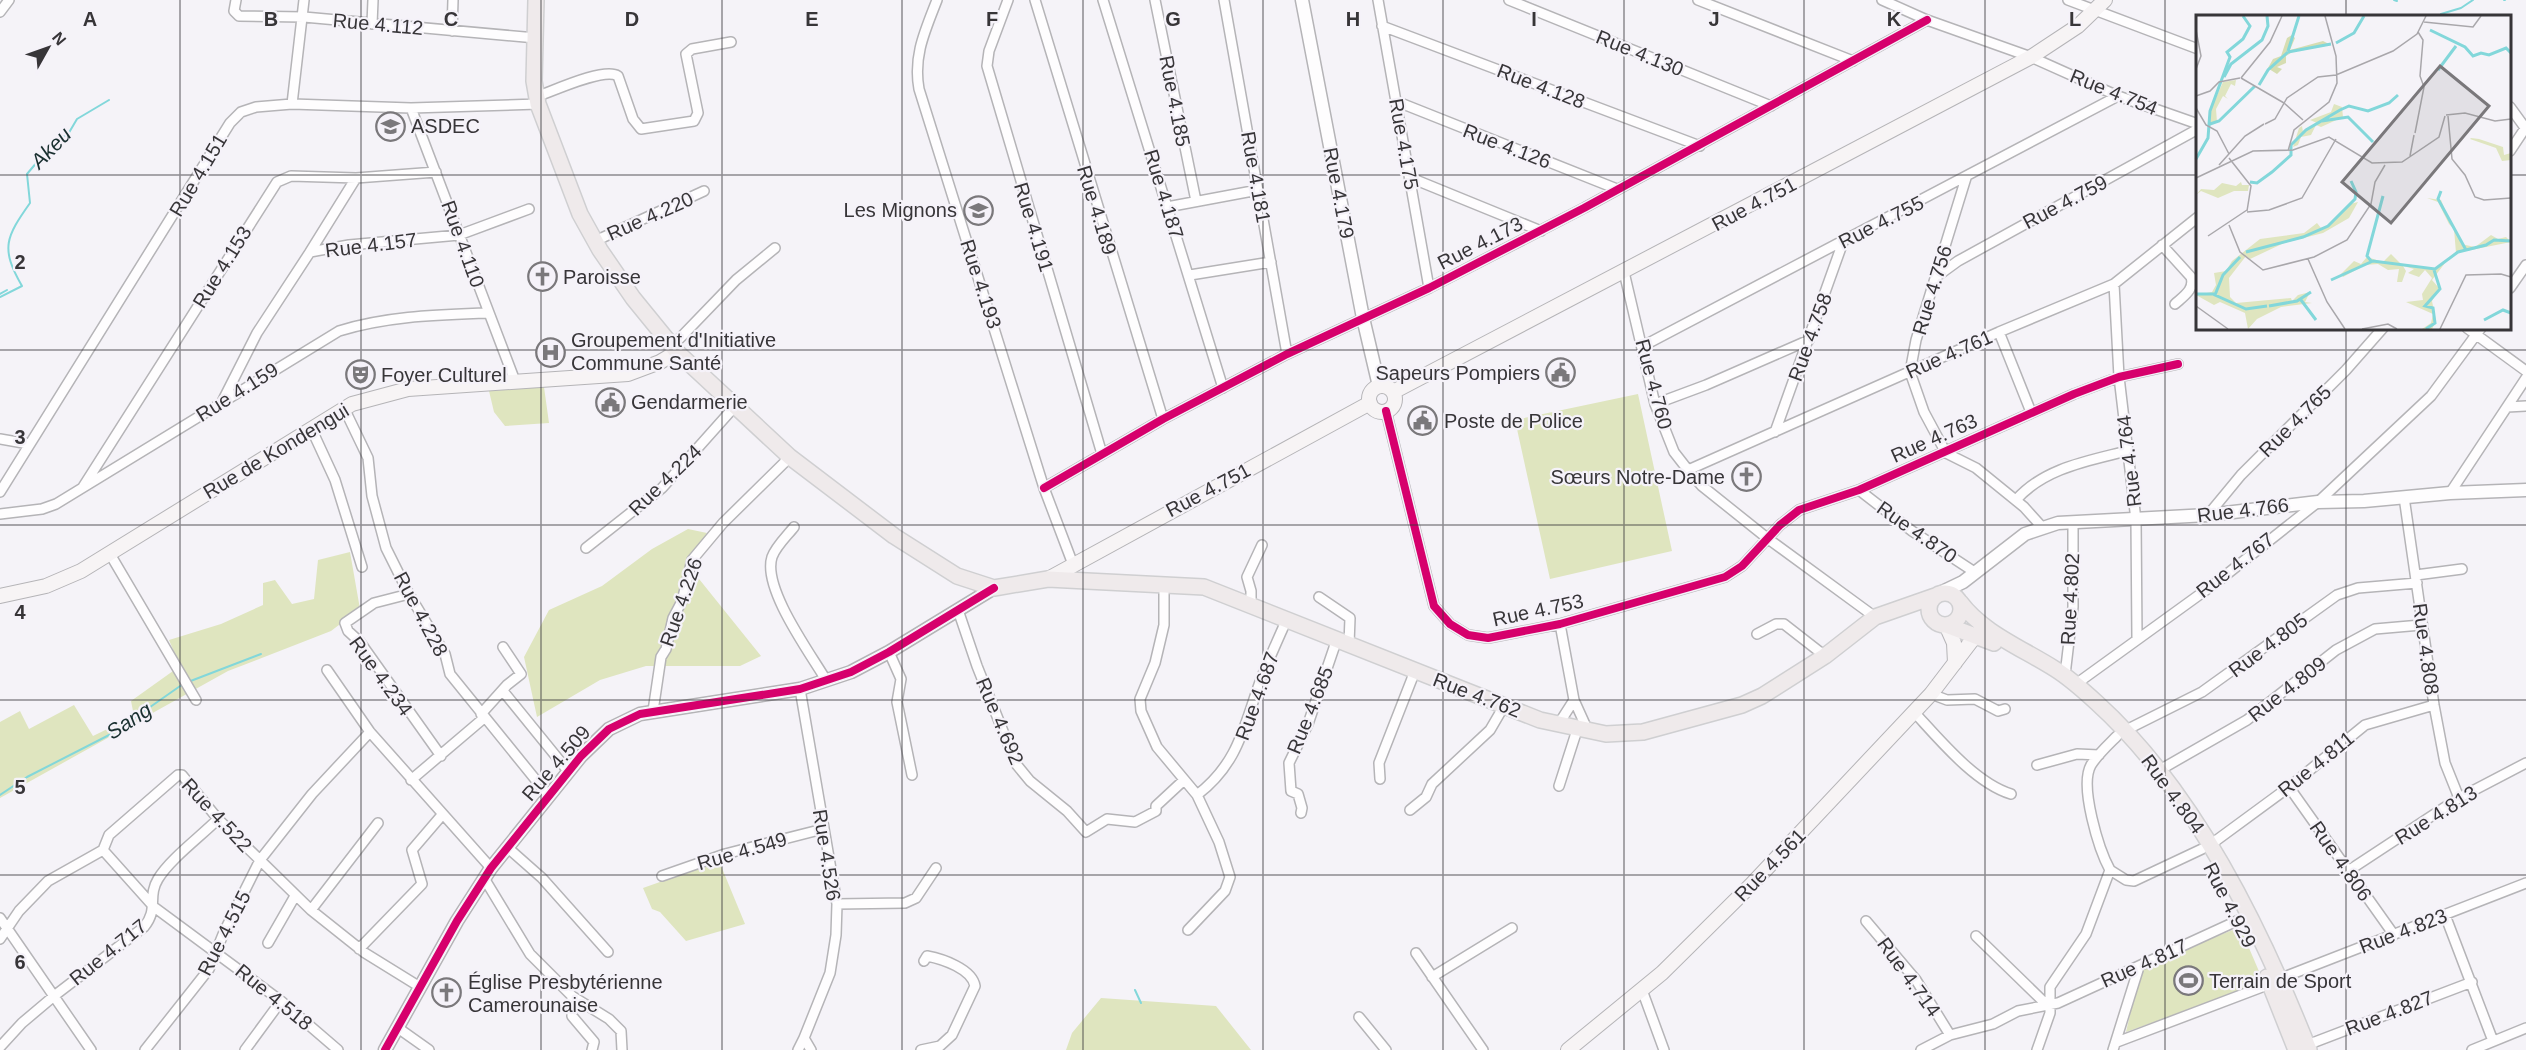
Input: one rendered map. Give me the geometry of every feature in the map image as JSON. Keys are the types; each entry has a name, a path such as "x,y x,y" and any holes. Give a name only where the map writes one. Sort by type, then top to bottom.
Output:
{"main road":[{"path":"536,0 534,81 537,101 561,168 595,241 633,298 677,352 790,457 894,536 957,576 994,588"},
{"name":"Rue 4.751","path":"1393,392 2031,57 2064,37 2100,5"},
{"name":"Rue de Kondengui","path":"0,596 46,586 81,571 344,408 408,389 628,374 660,362 677,352"},
{"path":"1379,386 1384,386 1393,392 1395,401 1386,411 1376,410 1370,403 1370,393 1379,386"},
{"name":"Rue 4.751","path":"1048,579 1074,567 1155,519 1370,403"},
{"name":"Rue 4.762","path":"994,588 1048,579 1204,587 1504,706 1558,725 1606,734 1643,732 1742,705 1762,696 1825,656 1883,615 1937,595"},
{"path":"1940,623 1959,617 1960,602 1949,593 1937,595 1929,608 1954,643 1955,663"},
{"name":"Rue 4.804","path":"1960,602 1980,625 2071,680 2158,771 2206,847 2274,981 2299,1048"},
{"name":"Rue 4.929","path":"1883,615 1940,623 1977,635 2018,654 2064,685 2121,733 2159,788 2206,847 2239,920 2274,981"},
{"name":"Rue 4.561","path":"1568,1050 1642,990 1751,885 1931,694 1977,635"}],"street":[{"path":"0,12 9,0"},
{"name":"Rue 4.112","path":"236,0 234,11 239,16 304,17 536,38"},
{"path":"292,104 293,75 304,17 304,0"},
{"path":"372,24 373,0"},
{"path":"452,31 453,0"},
{"name":"Rue 4.193","path":"937,0 916,60 919,89 1044,488 1074,567"},
{"name":"Rue 4.191","path":"1008,0 989,51 987,66 1102,454"},
{"name":"Rue 4.189","path":"1035,0 1162,419"},
{"name":"Rue 4.187","path":"1103,0 1190,275 1223,388"},
{"name":"Rue 4.185","path":"1155,0 1196,201"},
{"name":"Rue 4.181","path":"1224,0 1287,354"},
{"name":"Rue 4.179","path":"1302,0 1363,318 1379,386"},
{"name":"Rue 4.175","path":"1377,0 1398,102 1429,288"},
{"name":"Rue 4.130","path":"1509,0 1771,106"},
{"path":"1698,0 1853,61"},
{"name":"Rue 4.754","path":"1882,0 1909,10 1927,20 2031,57 2118,96 2196,123"},
{"path":"1909,10 1914,0"},
{"path":"2068,0 2100,5 2196,48"},
{"name":"Rue 4.173","path":"1044,488 1162,419 1287,354 1429,288 1541,231 1927,20"},
{"name":"Rue 4.128","path":"1382,26 1700,146"},
{"name":"Rue 4.151","path":"0,492 115,312 230,123 241,112 256,107 292,104 411,108 537,101 588,79 612,73 618,76 633,119 641,129 694,121 698,113 686,54 692,50 730,42"},
{"name":"Rue 4.755","path":"1643,346 2118,96"},
{"name":"Rue 4.126","path":"1398,102 1617,189"},
{"name":"Rue 4.110","path":"411,108 514,381"},
{"path":"2511,108 2526,128 2511,150"},
{"name":"Rue 4.759","path":"1935,278 1958,261 2196,130"},
{"name":"Rue 4.153","path":"82,489 270,189 283,178 291,176 356,178 436,172"},
{"path":"310,252 356,178"},
{"path":"1411,178 1541,231"},
{"name":"Rue 4.756","path":"1946,453 1924,412 1910,372 1916,340 1966,178"},
{"path":"1167,207 1258,190"},
{"name":"Rue 4.220","path":"595,241 704,191"},
{"name":"Rue 4.157","path":"222,402 257,333 310,252 350,245 459,235 529,209"},
{"name":"Rue 4.761","path":"1688,470 1999,332 2114,284 2196,219"},
{"name":"Rue 4.758","path":"1775,432 1843,242"},
{"path":"2162,245 2191,277 2193,283 2192,288 2175,304"},
{"path":"677,352 677,341 682,335 736,280 775,248"},
{"path":"1190,275 1271,262"},
{"path":"2511,287 2526,265"},
{"name":"Rue 4.760","path":"1624,272 1655,404 1674,452 1702,486 1767,538 1883,615"},
{"name":"Rue 4.764","path":"2114,284 2119,377 2136,520 2136,638"},
{"name":"Rue 4.159","path":"0,514 42,509 82,489 339,331 368,322 395,318 488,314"},
{"name":"Rue 4.765","path":"2208,515 2241,475 2346,370 2381,330"},
{"path":"1999,332 2031,412"},
{"path":"2478,332 2526,371"},
{"name":"Rue 4.767","path":"2071,680 2217,582 2318,502 2431,396 2478,332"},
{"path":"1655,404 1706,385 1809,340"},
{"name":"Rue 4.763","path":"1767,538 1799,510 1859,490 1946,453 2031,412 2119,377 2178,364"},
{"path":"2450,493 2526,378"},
{"name":"Rue 4.224","path":"586,548 662,488 736,405"},
{"path":"2507,407 2526,406"},
{"name":"Rue 4.228","path":"344,408 369,463 372,496 386,548 409,594 444,652 450,674 548,795"},
{"name":"Rue 4.753","path":"1386,411 1434,606 1450,624 1478,638 1560,624 1725,577 1750,559 1767,538"},
{"path":"310,428 335,480 362,567"},
{"path":"2,437 29,444"},
{"path":"2016,500 2027,487 2044,477 2071,466 2127,450"},
{"path":"1946,453 1976,468 2016,500 2042,526"},
{"name":"Rue 4.226","path":"653,711 662,657 692,560 723,523 790,457"},
{"name":"Rue 4.870","path":"1859,490 1912,531 1976,573"},
{"name":"Rue 4.766","path":"1937,595 1976,573 2011,544 2042,526 2073,522 2208,515 2318,502 2526,490"},
{"name":"Rue 4.808","path":"2404,498 2434,705 2445,763 2458,798"},
{"name":"Rue 4.802","path":"2071,680 2073,522"},
{"path":"794,527 771,559 772,578 784,608 826,680"},
{"path":"1251,604 1247,577 1262,544"},
{"path":"110,554 196,700"},
{"name":"Rue 4.805","path":"2121,733 2202,693 2337,595 2358,588 2462,569"},
{"name":"Rue 4.766","path":"1960,602 1976,573"},
{"path":"1164,585 1164,625 1155,663 1140,705 1157,747 1197,795 1219,842 1230,877 1225,891 1188,930"},
{"name":"Rue 4.509","path":"385,1050 487,873 594,741 618,722 653,711 800,689 860,668 994,588"},
{"name":"Rue 4.234","path":"409,594 374,603 345,623 348,631 360,642 441,756"},
{"path":"1319,597 1350,618 1343,642"},
{"name":"Rue 4.692","path":"958,610 977,666 1016,764 1030,781 1067,811 1078,826 1086,832 1107,819 1135,822 1156,811 1156,806 1184,780"},
{"name":"Rue 4.687","path":"1197,795 1227,765 1239,744 1261,679 1287,619"},
{"path":"1559,786 1582,730 1560,624"},
{"path":"1757,634 1776,624 1784,624 1825,656"},
{"name":"Rue 4.809","path":"2158,771 2247,720 2336,650 2375,629 2421,625"},
{"name":"Rue 4.685","path":"1301,813 1302,808 1298,795 1292,791 1289,763 1343,642"},
{"path":"411,780 441,756 521,674 503,647"},
{"path":"889,652 900,672 897,702 912,775"},
{"path":"327,670 370,732 487,873 530,954 572,996 609,1019 621,1031 622,1050"},
{"path":"1380,779 1379,763 1415,671"},
{"name":"Rue 4.526","path":"798,1050 830,973 836,935 837,904 800,689"},
{"path":"503,691 568,771"},
{"path":"1931,694 1947,700 1975,699 1998,711 2005,709"},
{"path":"1558,725 1574,700"},
{"name":"Rue 4.811","path":"2110,870 2118,877 2134,881 2206,847 2289,787 2366,725 2434,705"},
{"path":"1410,810 1426,797 1432,784 1490,730 1504,706"},
{"path":"1914,712 1951,752 1977,774 2011,794"},
{"name":"Rue 4.515","path":"145,1050 209,969 224,932 260,860 312,794 370,732"},
{"path":"2037,1050 2050,1013 2048,1006 2050,987 2086,934 2110,870 2100,845 2087,781 2091,765 2121,733"},
{"path":"2037,765 2077,754 2099,755"},
{"name":"Rue 4.813","path":"2348,871 2458,798 2526,763"},
{"name":"Rue 4.522","path":"0,939 19,911 48,881 103,850 110,835 178,775 186,777 218,819 310,910 359,949 420,987"},
{"name":"Rue 4.806","path":"2289,787 2394,935"},
{"path":"359,949 422,884 412,850 442,816"},
{"name":"Rue 4.717","path":"2,1046 22,1023 54,996 144,927 151,919 154,907 152,893 158,879 218,819"},
{"path":"310,910 378,822"},
{"name":"Rue 4.549","path":"662,876 725,854 823,829"},
{"path":"507,847 542,878 608,952"},
{"name":"Rue 4.518","path":"103,850 154,907 281,1000 338,1050"},
{"path":"837,904 905,903 913,900 936,868"},
{"name":"Rue 4.823","path":"2115,1046 2274,981 2526,883"},
{"path":"268,943 295,896"},
{"path":"2445,915 2493,1041"},
{"path":"0,918 91,1050"},
{"name":"Rue 4.817","path":"1921,1050 1950,1035 1993,1024 2018,1011 2048,1006 2239,920"},
{"name":"Rue 4.714","path":"1866,921 1916,980 1950,1035"},
{"path":"1432,977 1512,928"},
{"path":"1976,936 2048,1006"},
{"path":"1416,954 1483,1050"},
{"path":"921,1050 942,1048 957,1025 975,986 974,980 967,973 942,960 927,956 924,961"},
{"path":"2115,1046 2139,967"},
{"name":"Rue 4.827","path":"2299,1048 2472,982"},
{"path":"1642,990 1664,1050"},
{"path":"572,996 572,1016 594,1042 592,1050"},
{"path":"245,1050 281,1000"},
{"path":"1359,1017 1386,1050"},
{"path":"398,1028 429,1050"},
{"path":"2472,1050 2526,1028"},
{"path":"804,1038 811,1050"}],"green space":[{"path":"544,387 549,423 505,426 494,412 489,391"},
{"path":"1638,394 1672,551 1550,579 1515,420"},
{"path":"688,529 707,533 687,564 761,656 740,666 646,666 600,680 537,717 524,657 549,610 602,586 652,549"},
{"path":"350,552 360,609 331,631 228,671 0,798 0,722 20,711 29,729 74,705 93,736 134,716 131,701 180,666 169,640 221,624 263,605 263,583 275,580 292,604 314,599 318,560"},
{"path":"719,861 745,924 686,941 660,912 652,909 643,888"},
{"path":"2240,927 2264,983 2126,1032 2141,967"},
{"path":"1101,998 1216,1006 1251,1050 1066,1050 1072,1033"}],"waterway":[{"path":"2441,14 2461,8 2473,0"},
{"name":"Akeu","path":"0,297 22,286 11,262 9,243 11,234 30,203 27,174 59,136 67,136 77,119 109,100"},
{"name":"Akeu","path":"0,294 7,290"},
{"name":"Sang","path":"188,682 261,654"},
{"name":"Sang","path":"0,795 27,777 113,733 183,684"},
{"path":"1135,990 1141,1003"}],"cycle path":[{"path":"1044,488 1163,419 1287,354 1429,288 1584,208 1927,20"},
{"path":"1386,411 1434,606 1450,624 1468,635 1488,638 1560,624 1725,577 1742,566 1780,525 1799,510 1859,490 2074,394 2119,377 2178,364"},
{"path":"385,1050 457,921 491,868 581,756 609,729 640,714 800,689 851,672 889,652 994,588"}],"place":[{"name":"ASDEC","path":"390,126"},
{"name":"Les Mignons","path":"978,210"},
{"name":"Paroisse","path":"542,277"},
{"name":"Groupement d'Initiative Commune Santé","path":"550,352"},
{"name":"Sapeurs Pompiers","path":"1561,373"},
{"name":"Foyer Culturel","path":"360,375"},
{"name":"Gendarmerie","path":"610,402"},
{"name":"Poste de Police","path":"1423,421"},
{"name":"Sœurs Notre-Dame","path":"1746,477"},
{"name":"Terrain de Sport","path":"2188,981"},
{"name":"Église Presbytérienne Camerounaise","path":"447,993"}]}
